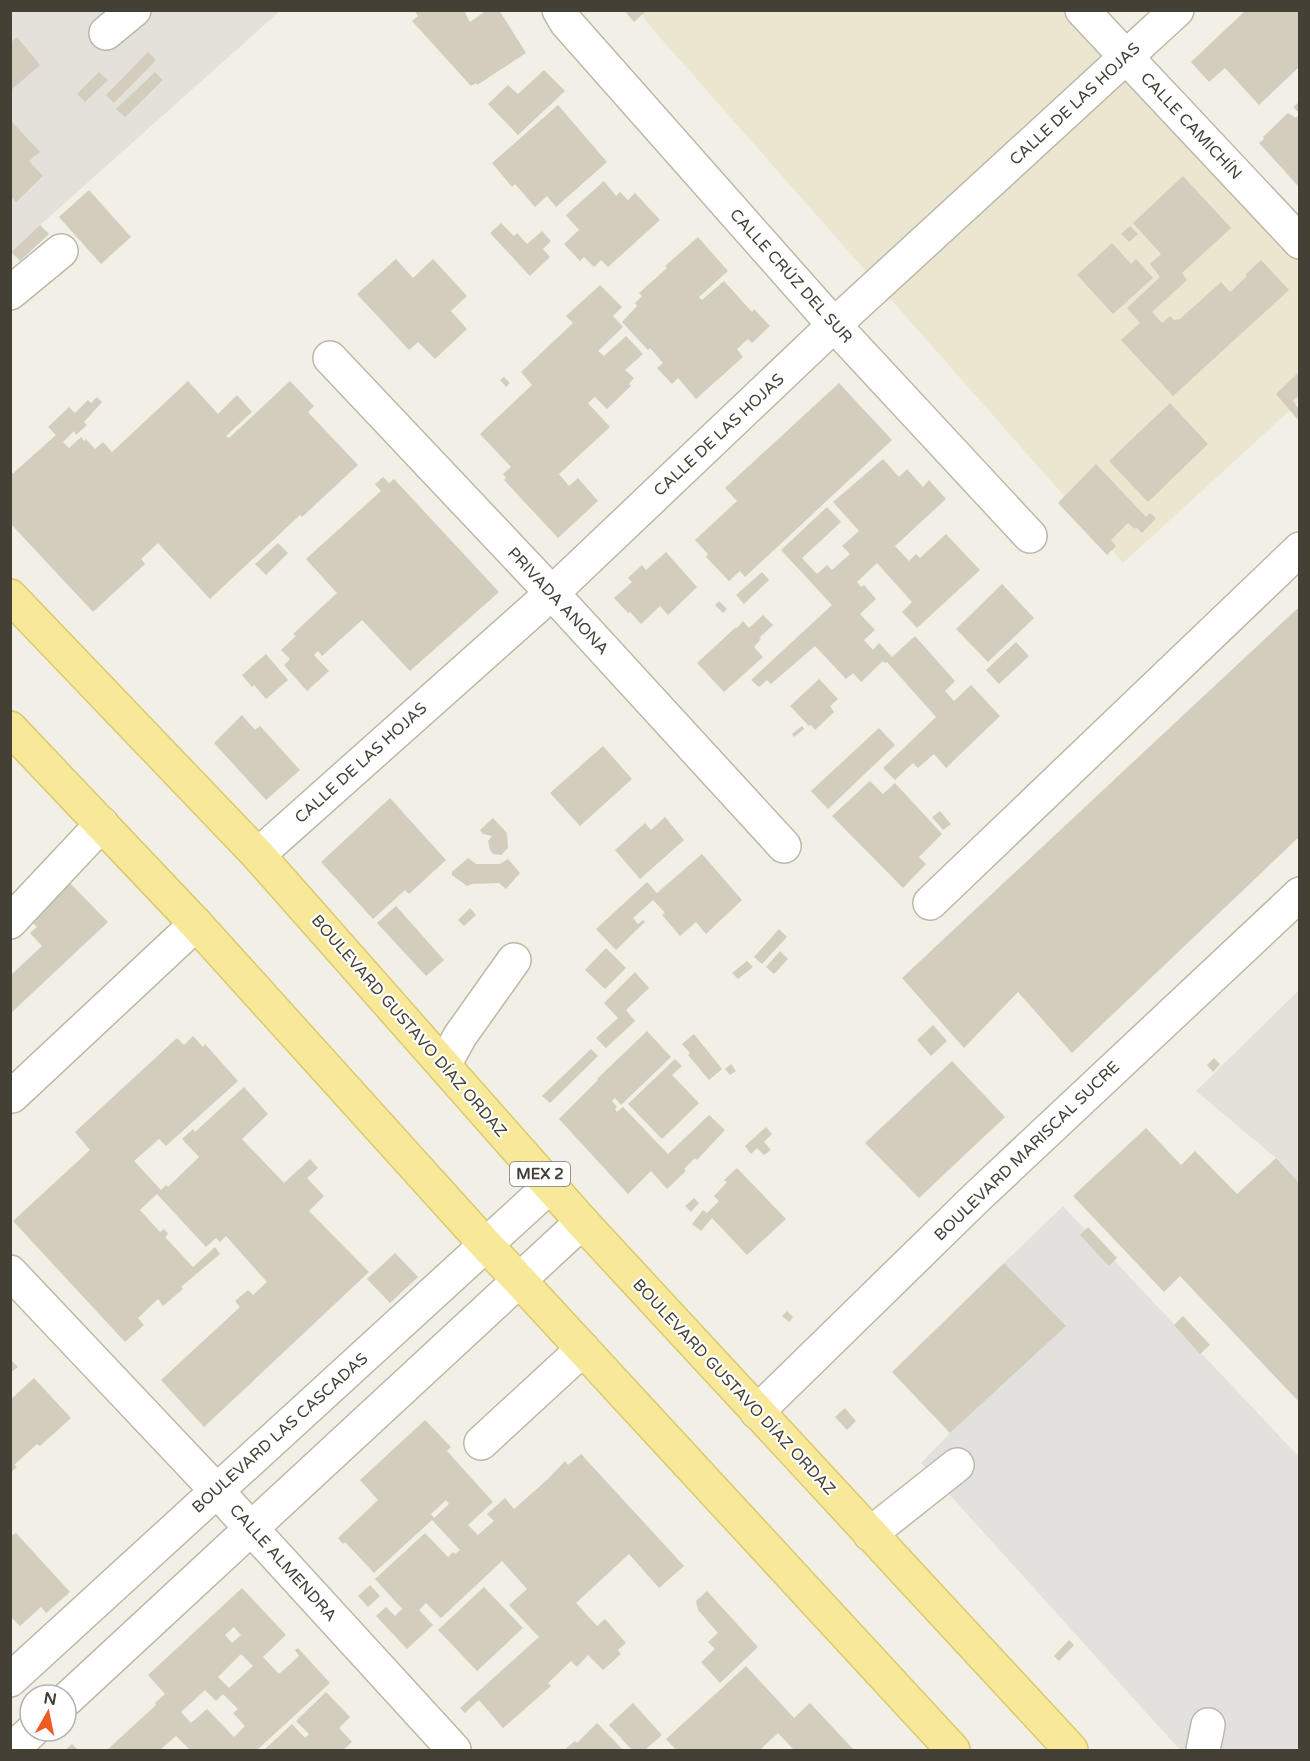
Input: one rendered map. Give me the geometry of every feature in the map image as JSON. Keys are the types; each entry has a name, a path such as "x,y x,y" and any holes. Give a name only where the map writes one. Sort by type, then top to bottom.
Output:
{"main road":[{"name":"BOULEVARD GUSTAVO DÍAZ ORDAZ","path":"10,596 258,855 582,1222 1071,1750"},
{"path":"10,728 196,924 487,1246 953,1750"}],"street":[{"path":"106,33 134,10"},
{"name":"CALLE CRÚZ DEL SUR","path":"559,10 566,21 834,325 1030,536"},
{"name":"CALLE CAMICHÍN","path":"1082,10 1299,242"},
{"name":"CALLE DE LAS HOJAS","path":"258,855 552,593 834,325 1177,10"},
{"path":"10,292 61,251"},
{"name":"PRIVADA ANONA","path":"330,358 552,593 784,846"},
{"path":"930,903 1299,549"},
{"path":"10,922 102,824"},
{"name":"BOULEVARD MARISCAL SUCRE","path":"757,1412 977,1197 1294,911"},
{"path":"12,1096 196,924"},
{"path":"444,1065 460,1036 514,960"},
{"name":"BOULEVARD LAS CASCADAS","path":"10,1680 550,1186"},
{"path":"78,1689 582,1222"},
{"name":"CALLE ALMENDRA","path":"10,1272 217,1491 454,1750"},
{"path":"481,1443 583,1349"},
{"path":"870,1534 957,1465"}],"shaded area":[{"path":"11,11 280,11 11,251"},
{"path":"640,11 1063,11 1299,261 1299,402 1123,563 649,25"},
{"path":"1299,990 1299,1183 1276,1158 1196,1091"},
{"path":"1063,1206 1299,1457 1299,1750 1180,1750 921,1463 1065,1326 1004,1263"}],"building":[{"path":"414,10 465,10 470,22 487,10 499,10 526,53 477,85 476,83 471,86 412,21 418,16"},
{"path":"624,10 647,10 634,22"},
{"path":"1246,10 1299,10 1299,67 1259,105 1225,68 1209,82 1191,62"},
{"path":"17,37 40,65 10,91 10,43"},
{"path":"148,52 156,60 114,103 106,95"},
{"path":"544,70 565,91 518,135 488,104 508,85 518,94"},
{"path":"99,72 108,80 85,102 77,94"},
{"path":"155,72 163,80 125,117 116,109"},
{"path":"1298,103 1299,105 1299,113 1293,107"},
{"path":"558,105 607,162 556,207 547,196 535,207 515,184 512,187 492,163"},
{"path":"1288,113 1296,118 1299,114 1299,187 1259,143"},
{"path":"10,120 40,152 29,161 43,176 16,202 10,195"},
{"path":"1183,176 1231,228 1182,273 1187,280 1152,312 1162,323 1170,316 1174,320 1180,319 1221,282 1230,292 1261,260 1289,290 1173,396 1121,340 1140,323 1127,308 1160,277 1150,264 1161,254 1133,223"},
{"path":"604,181 616,196 620,192 628,200 635,193 660,220 608,267 601,260 594,267 584,257 580,261 564,244 579,230 566,215"},
{"path":"89,190 131,237 101,264 59,217"},
{"path":"501,223 514,236 517,233 527,244 542,231 551,241 543,249 550,257 530,276 490,233"},
{"path":"40,225 49,234 20,261 11,252"},
{"path":"1130,226 1138,234 1129,242 1121,234"},
{"path":"698,237 728,271 699,297 702,300 724,281 752,312 754,309 770,326 752,343 748,339 737,349 743,357 696,399 678,378 672,384 657,368 663,363 622,322 637,306 635,303 642,296 639,293"},
{"path":"1112,243 1131,264 1136,259 1153,278 1113,314 1077,275"},
{"path":"396,259 413,278 433,259 467,296 451,311 467,329 435,359 418,342 409,350 357,294"},
{"path":"600,285 622,307 613,316 623,327 598,351 604,356 626,336 643,354 625,370 634,378 629,384 631,386 607,409 595,397 588,403 610,427 559,474 569,486 578,478 598,501 558,538 504,480 506,478 503,474 511,467 480,434 532,385 521,372 573,323 566,316"},
{"path":"1299,372 1299,395 1293,401 1299,409 1299,421 1276,394"},
{"path":"504,377 510,383 506,387 500,380"},
{"path":"188,381 218,414 237,395 252,412 226,436 229,438 290,381 314,406 308,412 358,465 302,517 300,515 210,599 158,543 141,559 145,564 93,612 10,523 10,476 56,435 48,427 69,407 75,413 88,400 91,403 97,397 102,402 84,422 87,425 76,435 74,431 63,442 69,448 81,437 95,449 103,442 112,452"},
{"path":"839,383 892,440 745,577 740,571 729,581 706,557 708,554 695,540 737,501 725,488"},
{"path":"1170,403 1208,444 1148,502 1109,461"},
{"path":"883,459 899,477 907,469 923,487 929,480 946,499 895,546 909,561 916,554 920,558 946,534 980,570 917,628 902,612 912,602 877,563 857,582 861,587 864,585 876,599 860,614 875,630 864,640 873,650 879,643 892,657 915,636 955,681 945,691 954,701 971,685 1000,716 946,768 934,754 918,768 913,763 895,780 883,768 936,717 887,662 883,661 861,682 853,673 846,679 815,646 771,684 767,680 759,687 751,680 832,605 781,550 827,507 841,522 802,558 817,574 827,565 832,570 850,554 842,546 859,531 833,502"},
{"path":"1096,464 1146,517 1150,513 1156,518 1142,533 1128,523 1111,540 1116,546 1107,555 1058,503"},
{"path":"383,477 389,483 394,479 499,592 410,671 362,620 322,656 318,651 314,655 329,671 307,691 284,665 290,659 281,650 296,636 293,634 337,593 306,559 381,491 375,484"},
{"path":"278,543 288,553 266,575 255,564"},
{"path":"666,552 697,587 668,615 660,606 641,624 614,598 632,582 628,578 642,565 646,570"},
{"path":"762,572 769,580 744,604 736,595"},
{"path":"1002,584 1034,618 988,662 956,629"},
{"path":"719,601 727,609 723,613 715,605"},
{"path":"1299,607 1299,837 1072,1053 1018,992 964,1048 902,978"},
{"path":"763,615 773,625 759,638 761,639 754,647 763,657 724,692 697,663 743,621 749,628"},
{"path":"1016,642 1029,656 999,684 986,670"},
{"path":"266,654 288,680 266,699 242,675"},
{"path":"819,679 838,699 830,706 834,712 815,730 790,706"},
{"path":"242,715 255,730 260,726 300,770 266,800 214,743"},
{"path":"802,726 804,729 794,737 792,734"},
{"path":"879,728 895,745 828,809 811,791"},
{"path":"603,746 632,779 580,826 550,793"},
{"path":"870,781 883,794 895,783 942,834 919,857 926,864 903,888 832,816"},
{"path":"390,798 446,860 409,894 405,890 373,919 321,862"},
{"path":"940,811 951,824 943,830 932,817"},
{"path":"665,817 684,840 640,879 615,850 645,823 651,830"},
{"path":"493,818 507,833 508,848 501,855 493,854 488,841 492,836 483,834 480,830"},
{"path":"702,854 742,900 706,934 696,922 680,936 662,915 665,913 653,900 633,918 638,924 643,920 645,922 616,950 596,929 647,882 657,893"},
{"path":"468,858 476,864 500,864 508,859 520,873 506,889 499,883 467,886 452,875 452,872"},
{"path":"66,879 108,922 10,1014 10,976 42,946 30,933 37,927 27,917"},
{"path":"396,906 444,960 426,976 377,923"},
{"path":"470,908 476,915 464,926 458,920"},
{"path":"779,929 787,937 762,964 754,957"},
{"path":"606,948 626,968 605,989 585,970"},
{"path":"780,951 788,959 774,974 766,967"},
{"path":"747,961 753,967 738,979 732,973"},
{"path":"635,972 649,988 626,1010 635,1021 606,1048 596,1038 618,1018 604,1003"},
{"path":"933,1025 947,1041 931,1056 917,1040"},
{"path":"647,1031 671,1057 621,1105 615,1098 612,1101 617,1107 615,1109 617,1112 623,1107 668,1154 709,1115 725,1130 697,1160 695,1158 684,1169 686,1171 667,1189 651,1171 628,1194 559,1119"},
{"path":"694,1034 722,1069 709,1080 688,1055 690,1053 682,1044"},
{"path":"193,1036 203,1047 205,1044 238,1081 166,1146 159,1139 134,1161 161,1190 166,1185 168,1187 199,1157 182,1139 193,1129 195,1132 244,1087 268,1114 242,1139 284,1183 310,1159 318,1168 307,1178 324,1196 309,1211 369,1272 204,1427 161,1380 240,1307 235,1301 248,1290 253,1295 267,1282 226,1236 220,1242 216,1238 206,1247 157,1194 140,1210 160,1232 164,1229 168,1234 165,1237 193,1267 215,1247 220,1254 181,1287 183,1289 163,1306 158,1299 138,1318 144,1325 125,1342 13,1221 90,1150 75,1132 177,1038 184,1045"},
{"path":"591,1049 598,1056 550,1103 542,1096"},
{"path":"1214,1058 1220,1064 1213,1072 1207,1065"},
{"path":"675,1059 682,1066 672,1075 699,1103 662,1139 628,1104"},
{"path":"952,1061 1005,1117 919,1198 865,1143"},
{"path":"731,1064 736,1071 730,1075 725,1069"},
{"path":"766,1127 772,1134 764,1142 771,1150 764,1155 757,1148 751,1154 745,1146"},
{"path":"1146,1128 1181,1165 1195,1151 1237,1194 1276,1158 1299,1183 1299,1402 1180,1276 1164,1292 1073,1196"},
{"path":"737,1168 786,1219 747,1255 712,1218 701,1231 692,1224 703,1210 707,1213 719,1201 714,1196 727,1182 724,1180"},
{"path":"694,1198 699,1203 691,1212 685,1206"},
{"path":"1088,1227 1117,1258 1109,1266 1080,1235"},
{"path":"395,1253 418,1277 390,1303 367,1279"},
{"path":"1004,1263 1066,1326 950,1433 892,1372"},
{"path":"787,1311 793,1317 789,1322 782,1316"},
{"path":"1183,1316 1210,1345 1200,1354 1174,1325"},
{"path":"10,1359 18,1367 10,1373"},
{"path":"34,1378 71,1418 40,1446 37,1444 14,1465 17,1467 10,1473 10,1400"},
{"path":"845,1408 856,1421 847,1430 835,1417"},
{"path":"425,1420 451,1447 447,1451 493,1502 468,1525 478,1535 494,1521 487,1514 505,1498 514,1509 565,1461 568,1465 581,1454 684,1566 659,1588 629,1554 576,1603 597,1626 605,1619 626,1643 618,1650 621,1654 603,1670 588,1655 577,1667 571,1661 548,1683 551,1686 503,1728 479,1700 465,1713 460,1708 539,1637 509,1605 527,1589 502,1561 441,1618 426,1603 419,1610 433,1625 407,1649 376,1616 386,1607 395,1616 402,1609 405,1612 375,1579 425,1533 448,1557 460,1550 432,1520 374,1573 345,1542 343,1544 338,1538 378,1500 360,1480","holes":["446,1500 449,1504 434,1518 431,1514"]},
{"path":"10,1533 13,1535 16,1533 70,1592 46,1613 41,1607 20,1626 10,1616"},
{"path":"370,1585 380,1596 368,1607 358,1596"},
{"path":"484,1587 523,1628 477,1671 438,1630"},
{"path":"242,1588 286,1635 263,1657 279,1674 299,1656 295,1650 298,1648 330,1683 257,1750 190,1750 176,1736 160,1750 107,1750 165,1694 148,1675","holes":["234,1627 241,1635 232,1643 225,1635","241,1654 253,1666 229,1688 218,1677","205,1690 216,1701 223,1694 238,1709 233,1713 245,1726 234,1737 207,1709 191,1723 181,1712"]},
{"path":"707,1591 758,1647 720,1683 701,1662 715,1649 708,1642 718,1633 698,1610 696,1601"},
{"path":"1069,1640 1074,1645 1059,1661 1054,1656"},
{"path":"746,1666 794,1718 810,1703 854,1750 794,1750 778,1733 760,1750 676,1750 666,1739"},
{"path":"326,1692 350,1717 339,1728 352,1742 343,1750 264,1750 292,1724 305,1738 309,1734 296,1721"},
{"path":"633,1703 662,1735 645,1750 632,1750 609,1725"},
{"path":"597,1723 623,1750 564,1750 575,1741 577,1743"},
{"path":"72,1744 78,1750 65,1750"}]}
